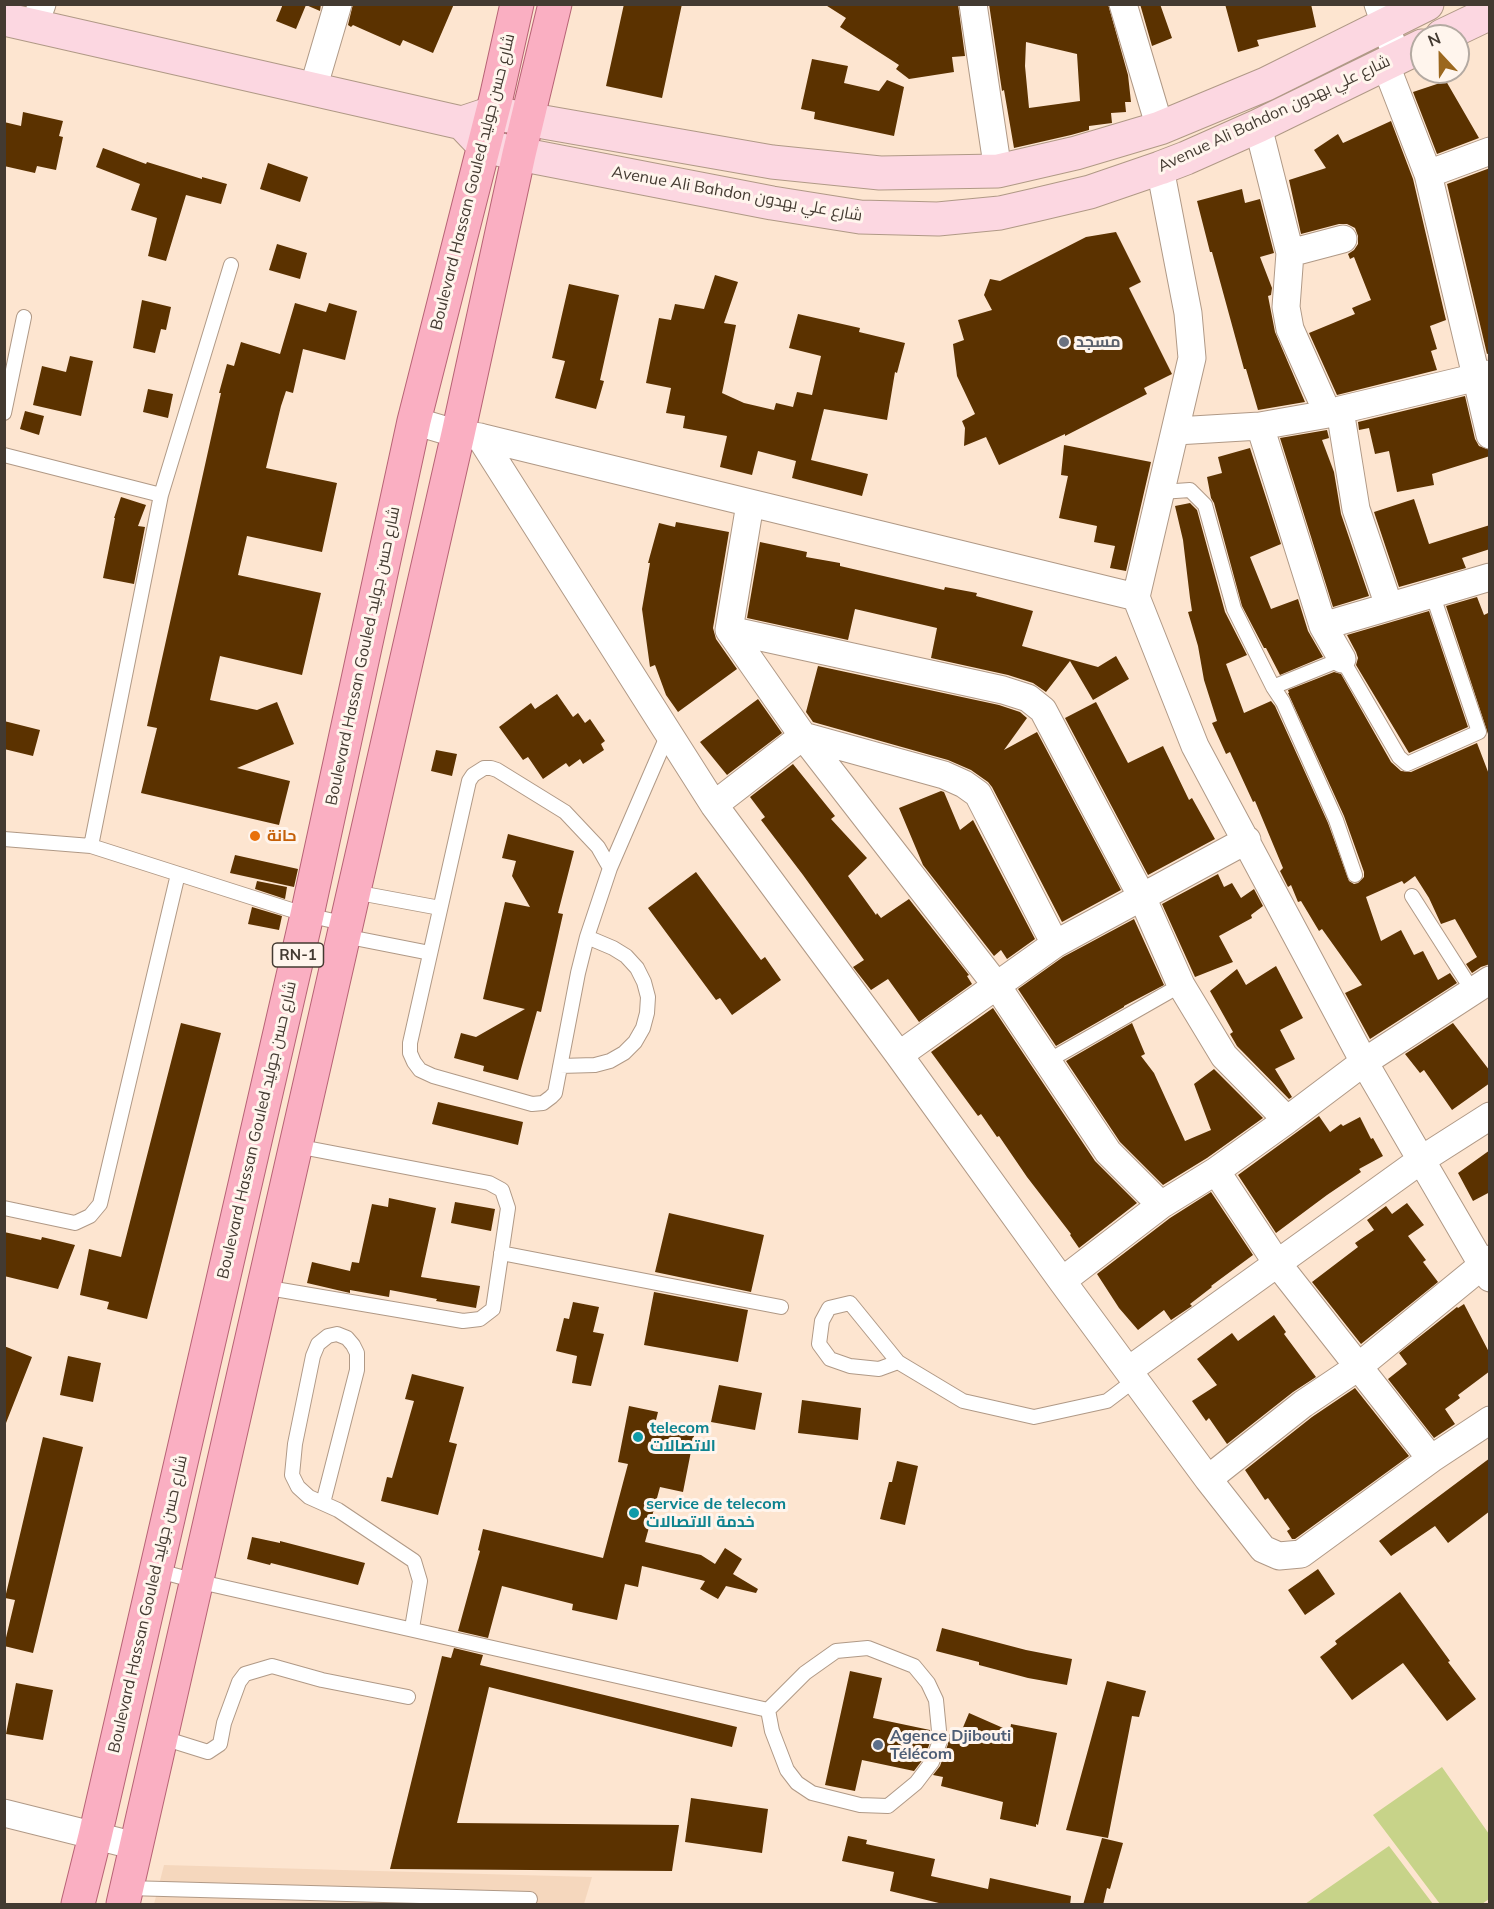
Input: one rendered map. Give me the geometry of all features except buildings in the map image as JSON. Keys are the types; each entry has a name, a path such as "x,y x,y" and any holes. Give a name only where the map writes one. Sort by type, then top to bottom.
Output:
{"main road":[{"name":"Boulevard Hassan Gouled شارع حسن جوليد","path":"78,1905 307,915 479,127 517,4"},
{"name":"RN-1","path":"125,1896 345,930 469,436 519,154 555,4"},
{"name":"Avenue Ali Bahdon شارع علي بهدون","path":"479,127 527,120 772,162 880,173 998,171 1076,153 1160,128 1266,84 1382,15 1427,4"},
{"path":"1468,24 1490,14"},
{"path":"27,16 313,89 479,127"},
{"name":"Avenue Ali Bahdon شارع علي بهدون","path":"479,127 519,154 772,203 860,217 938,219 1000,213 1090,192 1160,168 1258,126 1401,56"}],"street":[{"path":"313,89 338,4"},
{"path":"973,4 998,171"},
{"path":"1123,4 1160,128"},
{"path":"1382,15 1401,56 1428,174 1482,376 1490,435"},
{"path":"1258,126 1290,253 1286,307 1290,329 1334,412 1356,509 1389,606"},
{"path":"1428,174 1490,152"},
{"path":"1160,168 1188,313 1192,358 1136,597 1195,746 1364,1062 1487,1267 1358,1367 1303,1404 1208,1479"},
{"path":"1290,253 1343,239"},
{"path":"1176,431 1260,426 1334,412 1482,376"},
{"path":"414,421 1136,597"},
{"path":"1260,426 1323,626 1342,659"},
{"path":"469,436 714,805 1208,1479 1263,1549 1279,1556 1301,1554 1431,1459 1490,1420"},
{"path":"750,504 729,630 803,736 997,986 1108,1152 1161,1206"},
{"path":"1323,626 1490,577"},
{"path":"729,630 1004,690 1028,698 1043,710 1142,897 1181,985 1224,1056 1287,1120"},
{"path":"714,805 803,736"},
{"path":"803,736 944,774 978,794 1055,944"},
{"path":"899,1055 1055,944 1247,840"},
{"path":"1062,1281 1161,1206 1216,1171 1364,1062 1481,985"},
{"path":"1132,1375 1277,1263 1421,1160 1490,1116"},
{"path":"1216,1171 1277,1263 1431,1459"},
{"path":"4,1813 136,1846"}],"lane":[{"path":"91,846 161,495 231,265"},
{"path":"4,413 24,317"},
{"path":"4,455 161,495"},
{"path":"1161,492 1190,489 1205,506 1234,609 1273,687 1283,702 1336,820 1355,875"},
{"path":"1273,687 1342,659 1399,757 1407,764 1479,732 1432,593"},
{"path":"610,868 598,847 565,812 497,770 484,768 478,770 469,781 410,1043 410,1053 420,1070 433,1076 532,1104 543,1103 552,1097 555,1092 587,938 610,868 668,734"},
{"path":"4,839 91,846 307,915 345,930 430,953"},
{"path":"4,1208 75,1222 90,1216 100,1204 178,874"},
{"path":"354,892 440,908"},
{"path":"1412,896 1481,985"},
{"path":"560,1066 595,1065 610,1061 624,1053 639,1035 647,1013 648,997 637,968 626,956 613,948 587,938"},
{"path":"1046,1062 1181,985"},
{"path":"263,1287 463,1321 480,1319 493,1310 508,1208 502,1190 489,1183 296,1146"},
{"path":"501,1253 781,1307"},
{"path":"898,1362 879,1369 850,1366 830,1359 819,1344 822,1321 829,1308 850,1304 898,1362 963,1401 1034,1417 1107,1401 1132,1375"},
{"path":"323,1503 357,1370 357,1353 353,1345 347,1338 338,1334 328,1336 318,1344 313,1356 292,1474 298,1487 309,1497 338,1510 414,1562 420,1581 412,1629"},
{"path":"155,1570 768,1710"},
{"path":"868,1648 914,1666 928,1683 936,1700 939,1741 932,1762 909,1789 888,1806 860,1805 812,1793 797,1783 787,1770 772,1731 768,1710 806,1673 836,1651 868,1648"},
{"path":"160,1737 208,1752 220,1744 238,1682 245,1674 272,1666 321,1680 408,1697"},
{"path":"125,1896 198,1890 530,1899"},
{"path":"194,1905 198,1890"}],"shaded area":[{"path":"164,1865 592,1877 584,1904 154,1904"}],"green space":[{"path":"1442,1767 1489,1834 1489,1899 1482,1904 1440,1904 1373,1815"},
{"path":"1389,1846 1433,1904 1305,1904"}],"place":[{"name":"مسجد","path":"1064,342"},
{"name":"حانة","path":"255,836"},
{"name":"telecom الاتصالات","path":"638,1437"},
{"name":"service de telecom خدمة الاتصالات","path":"634,1513"},
{"name":"Agence Djibouti Télécom","path":"878,1745"}]}
